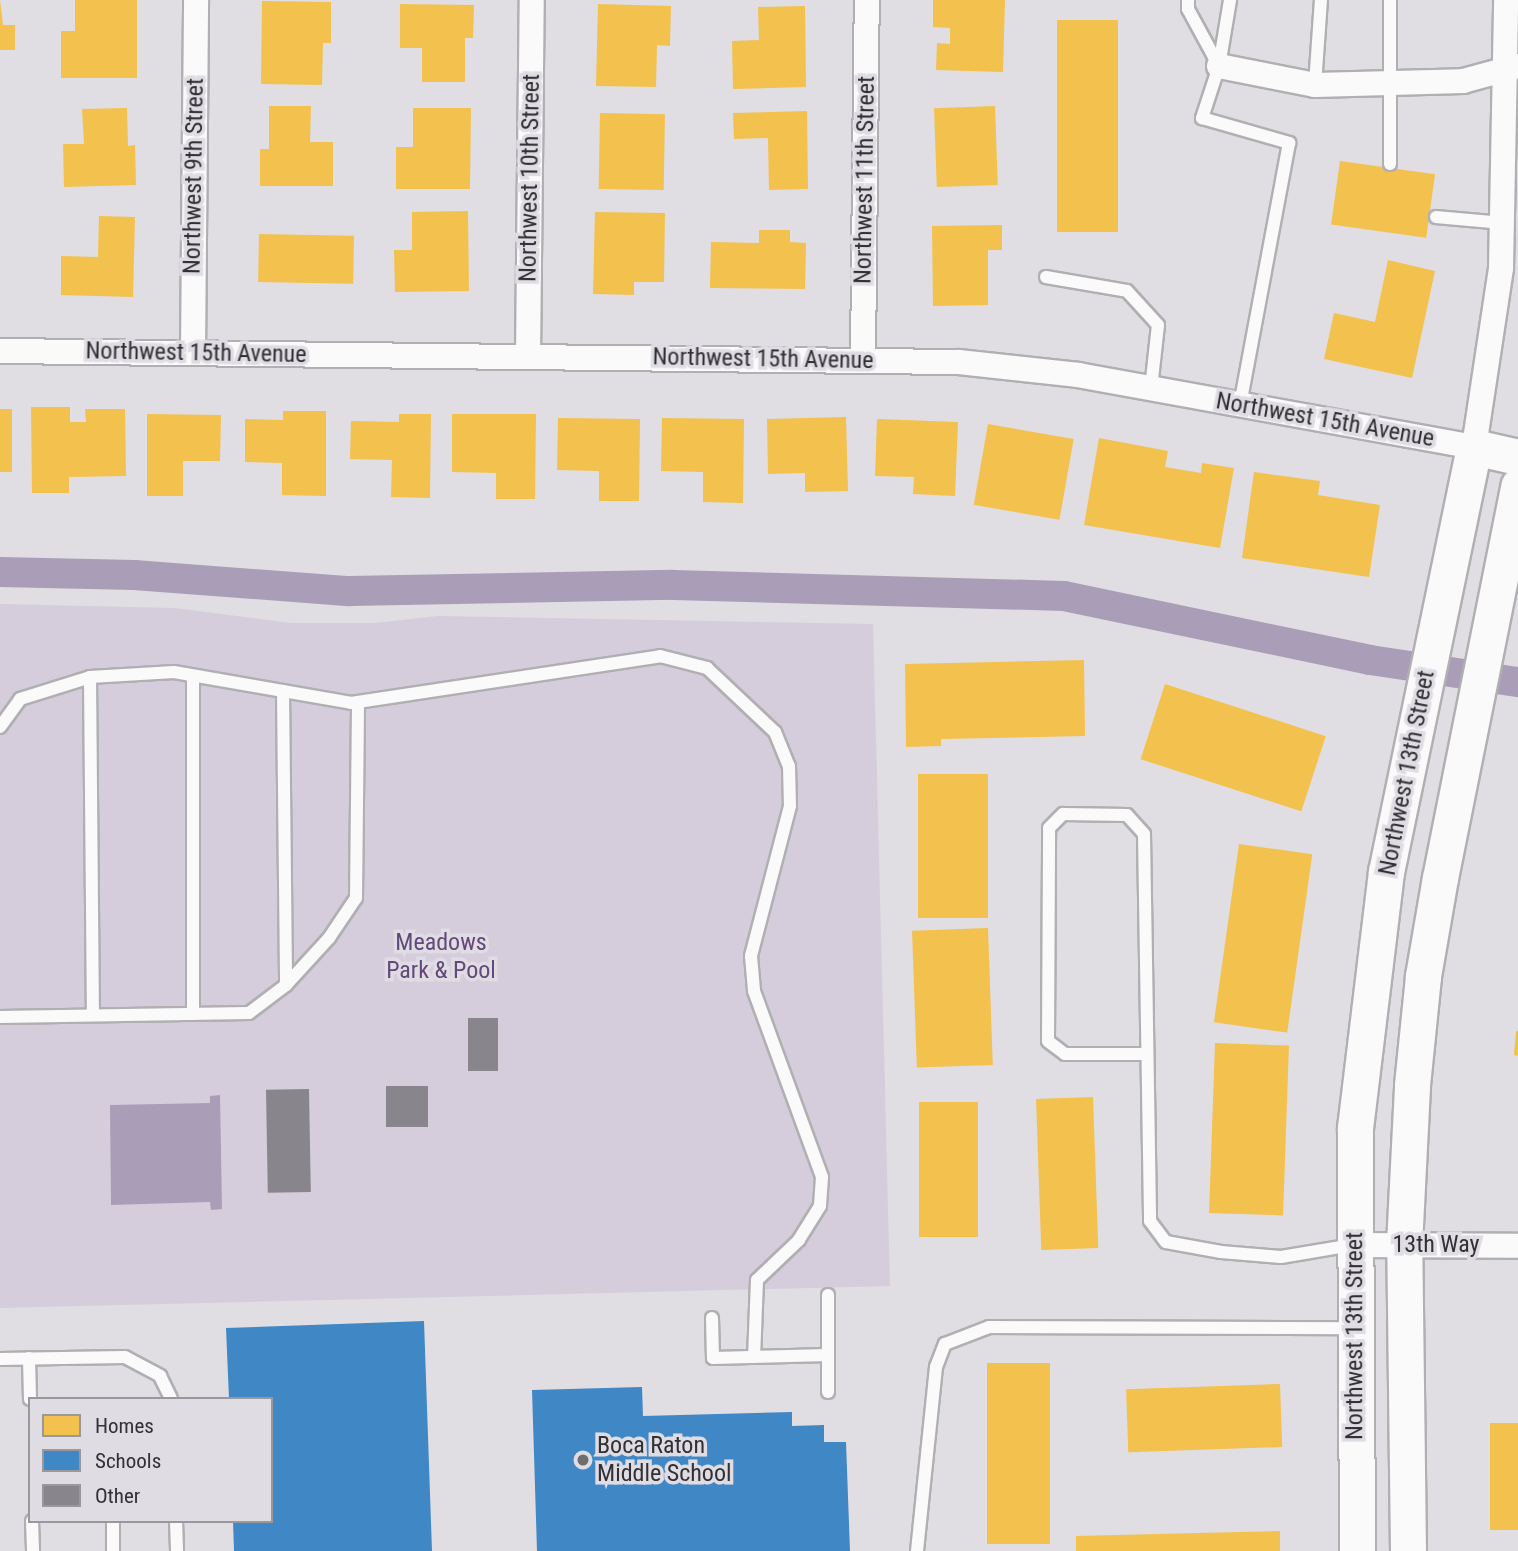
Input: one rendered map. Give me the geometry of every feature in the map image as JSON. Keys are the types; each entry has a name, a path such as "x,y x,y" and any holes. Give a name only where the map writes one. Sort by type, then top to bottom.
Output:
{"street":[{"name":"Northwest 9th Street","path":"192,353 196,0"},
{"name":"Northwest 10th Street","path":"528,356 531,0"},
{"name":"Northwest 11th Street","path":"863,360 867,0"},
{"name":"Northwest 13th Street","path":"1357,1551 1353,1245 1355,1128 1368,1000 1386,872 1474,447 1494,323 1512,67 1506,0"},
{"path":"1219,66 1315,85 1464,80 1512,67"},
{"name":"Northwest 15th Avenue","path":"0,351 863,360 1020,366 1518,457"},
{"name":"Northwest 13th Street","path":"1408,1551 1404,1245 1423,976 1518,486"},
{"name":"13th Way","path":"1353,1245 1518,1246"}],"lane":[{"path":"1188,0 1188,9 1219,66"},
{"path":"1230,0 1219,66 1202,118 1289,143 1240,405"},
{"path":"1315,85 1321,0"},
{"path":"1390,164 1391,0"},
{"path":"1436,217 1503,223"},
{"path":"1046,277 1127,291 1158,325 1151,388"},
{"path":"0,727 20,699 90,677 174,672 358,702 660,656 707,668 775,732 789,766 790,806 760,908 751,956 754,990 822,1177 820,1206 799,1240 757,1280 754,1357"},
{"path":"192,676 193,1014"},
{"path":"90,677 93,1015"},
{"path":"283,691 286,985"},
{"path":"0,1017 249,1013 286,985 329,939 356,898 358,702"},
{"path":"1147,1054 1065,1054 1048,1041 1049,828 1063,814 1127,815 1144,834 1150,1221 1166,1242 1281,1257 1353,1245"},
{"path":"828,1295 828,1392"},
{"path":"712,1318 713,1358 828,1355"},
{"path":"916,1551 936,1367 945,1344 989,1327 1354,1328"},
{"path":"0,1359 125,1357 144,1363 160,1376 170,1397"},
{"path":"29,1358 30,1397"},
{"path":"32,1523 33,1551"},
{"path":"113,1523 113,1551"},
{"path":"176,1523 177,1551"}],"green space":[{"name":"Meadows Park & Pool","path":"0,604 175,608 291,623 375,623 437,616 873,624 890,1286 0,1308"}],"shaded area":[{"path":"220,1095 222,1209 211,1210 210,1202 111,1205 110,1105 210,1103 210,1096"}],"building: Homes":[{"path":"0,0 3,25 15,25 15,50 0,50"},
{"path":"75,0 137,0 137,78 61,78 61,31 75,31"},
{"path":"933,0 1005,0 1003,72 936,70 937,43 950,44 950,28 933,27"},
{"path":"262,1 331,2 331,43 323,43 322,85 261,84"},
{"path":"400,4 474,5 473,38 465,38 465,82 422,82 422,48 400,48"},
{"path":"598,4 671,6 670,46 657,45 656,87 596,86"},
{"path":"805,6 806,87 733,89 732,41 759,40 758,7"},
{"path":"1057,20 1118,20 1118,232 1057,232"},
{"path":"269,106 311,106 310,142 333,142 333,186 260,186 260,149 269,149"},
{"path":"995,106 998,185 937,187 934,108"},
{"path":"127,108 128,146 135,145 136,185 64,187 63,144 84,144 82,109"},
{"path":"413,108 471,108 470,189 396,189 396,147 413,147"},
{"path":"807,111 808,189 769,190 768,138 734,139 733,113"},
{"path":"600,113 665,114 664,190 599,189"},
{"path":"1340,161 1435,174 1426,238 1331,224"},
{"path":"468,211 469,291 395,292 394,250 412,250 412,212"},
{"path":"595,212 665,213 664,282 634,282 634,295 593,294"},
{"path":"99,216 135,217 133,297 61,295 61,256 98,257"},
{"path":"1002,225 1002,250 988,250 988,305 933,306 932,226"},
{"path":"759,230 790,230 790,242 806,243 805,289 710,288 711,242 759,243"},
{"path":"259,234 354,236 353,284 258,282"},
{"path":"1388,260 1435,271 1412,378 1324,359 1334,313 1375,322"},
{"path":"31,407 70,407 70,422 86,422 85,409 125,409 126,476 69,477 69,493 32,493"},
{"path":"0,409 12,409 12,472 0,472"},
{"path":"283,411 326,411 326,496 282,495 282,463 245,462 245,419 283,420"},
{"path":"147,414 221,415 220,461 183,461 183,496 147,496"},
{"path":"399,414 431,414 430,498 391,497 392,460 350,459 351,421 399,422"},
{"path":"452,414 536,414 535,499 496,499 496,473 452,472"},
{"path":"846,417 848,491 805,492 805,473 768,474 767,419"},
{"path":"558,418 640,419 639,501 599,501 599,471 557,470"},
{"path":"662,418 744,419 743,503 703,502 703,472 661,471"},
{"path":"877,419 958,422 955,496 913,494 914,477 875,476"},
{"path":"988,424 1074,439 1059,520 974,505"},
{"path":"1099,438 1168,451 1165,467 1201,473 1202,463 1234,468 1220,548 1084,525"},
{"path":"1254,472 1320,481 1318,495 1380,505 1369,577 1242,558"},
{"path":"1084,660 1085,736 941,739 941,746 906,747 905,664"},
{"path":"1165,684 1326,736 1301,811 1141,759"},
{"path":"918,774 988,774 988,918 918,918"},
{"path":"1239,844 1312,854 1287,1033 1214,1022"},
{"path":"988,928 993,1065 917,1068 912,931"},
{"path":"1518,1031 1518,1056 1514,1055"},
{"path":"1215,1043 1289,1046 1283,1215 1209,1213"},
{"path":"1093,1097 1098,1248 1041,1250 1036,1099"},
{"path":"919,1102 978,1102 978,1237 919,1237"},
{"path":"987,1363 1050,1363 1050,1544 987,1544"},
{"path":"1280,1384 1282,1447 1128,1452 1126,1389"},
{"path":"1490,1423 1518,1423 1518,1530 1490,1530"},
{"path":"1280,1531 1280,1551 1076,1551 1076,1536"}],"building: Schools":[{"path":"424,1321 432,1551 234,1551 233,1523 273,1523 273,1397 229,1397 226,1328"},
{"path":"642,1387 643,1416 792,1412 792,1426 824,1425 824,1442 846,1442 850,1551 537,1551 532,1390"}],"building: Other":[{"path":"468,1018 498,1018 498,1071 468,1071"},
{"path":"386,1086 428,1086 428,1127 386,1127"},
{"path":"309,1089 311,1192 268,1193 266,1090"}],"waterway":[{"path":"0,572 134,575 349,591 673,585 1064,596 1370,660 1518,682"}],"place":[{"name":"Boca Raton Middle School","path":"583,1460"}]}
